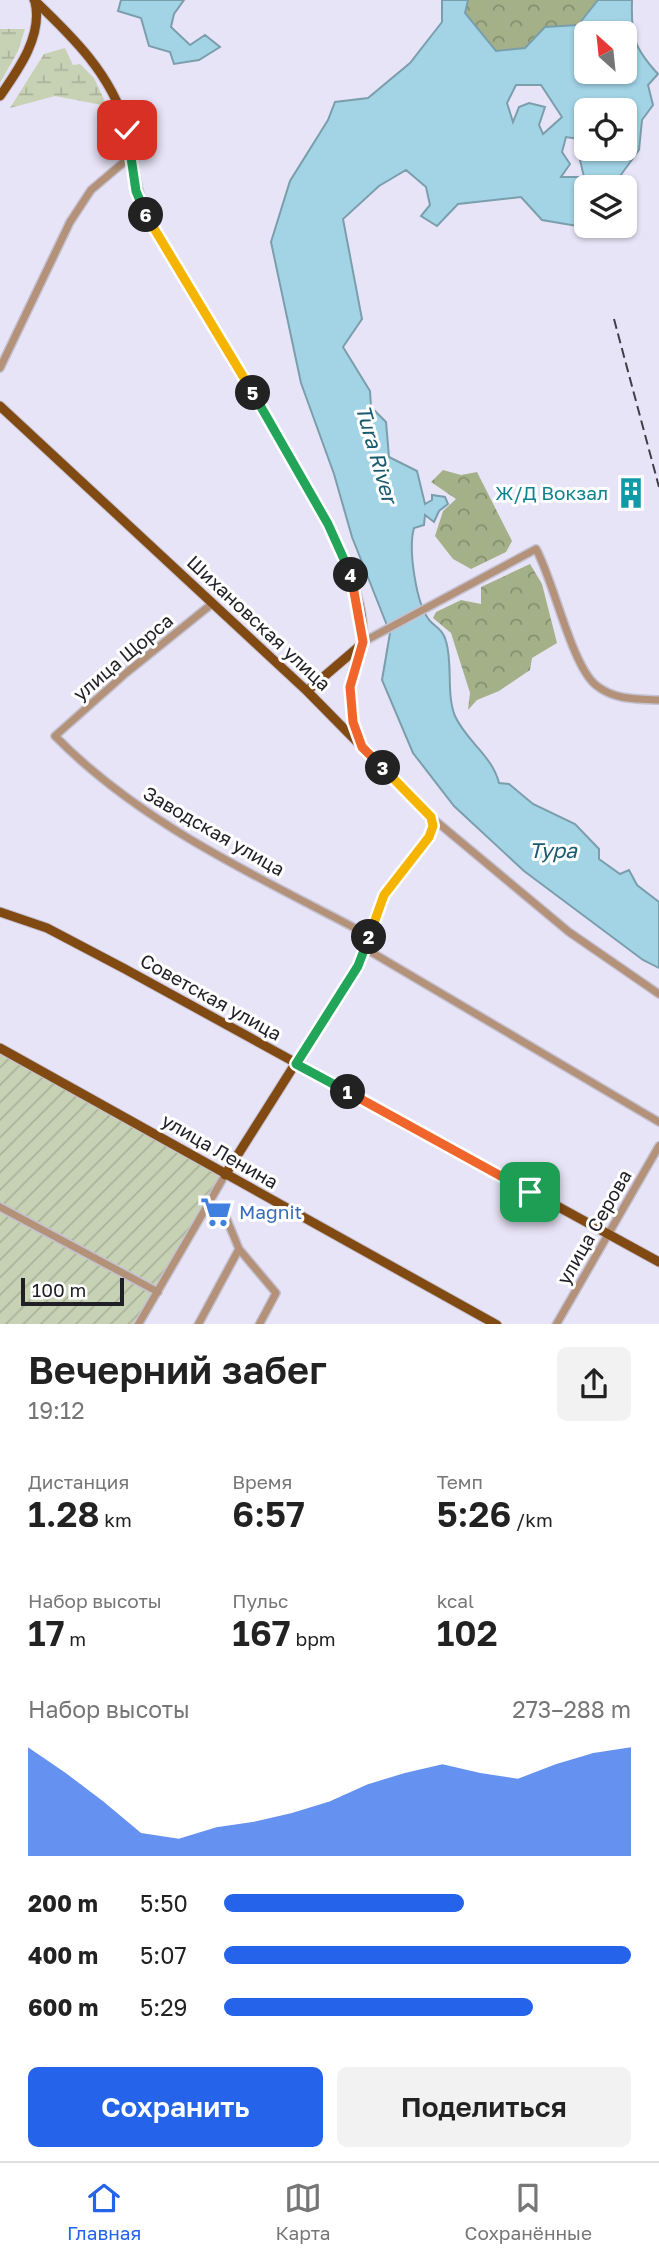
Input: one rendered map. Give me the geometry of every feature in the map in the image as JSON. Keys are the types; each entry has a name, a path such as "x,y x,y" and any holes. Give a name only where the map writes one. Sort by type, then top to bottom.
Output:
{"main road":[{"path":"34,0 87,54 107,86 120,110 136,191 147,217 262,408 340,549 357,597 363,642 350,687 353,722 362,747"},
{"path":"0,96 19,65 36,27 34,0"},
{"name":"Шихановская улица","path":"0,407 307,691 431,817"},
{"path":"307,691 363,642"},
{"path":"225,1175 366,949 384,895 431,833 431,817"},
{"name":"Советская улица","path":"0,912 47,928 659,1262"},
{"name":"улица Ленина","path":"0,1048 495,1324"}],"street":[{"path":"36,27 50,15"},
{"path":"0,368 70,222 91,190 131,157"},
{"path":"363,642 536,549 551,577 579,659 590,680 609,694 626,699 659,699"},
{"name":"улица Щорса","path":"55,736 213,603"},
{"name":"Заводская улица","path":"55,736 90,772 132,802 236,865 370,936"},
{"name":"Шихановская улица","path":"431,817 584,944 659,993"},
{"path":"366,949 659,1122"},
{"name":"улица Серова","path":"557,1324 659,1146"},
{"path":"139,1324 225,1175"},
{"path":"210,1202 223,1210 239,1249 276,1293 260,1324"},
{"path":"0,1207 158,1292"},
{"path":"199,1324 239,1249"}],"green space":[{"path":"468,0 598,0 581,21 574,21 574,25 545,27 525,48 496,51 465,13"},
{"path":"0,29 25,29 18,51 0,83"},
{"path":"65,48 73,65 80,64 94,78 107,106 55,96 10,108 44,54"},
{"path":"443,470 461,475 477,472 512,541 506,552 471,569 453,559 435,536 443,511 456,499 431,482"},
{"path":"530,564 542,584 557,643 532,658 530,670 499,691 477,700 468,710 470,693 451,633 433,618 436,612 461,600 481,604 481,587"},
{"path":"0,1049 225,1175 138,1324 0,1324"}],"water":[{"path":"121,0 184,0 174,14 171,27 190,45 205,35 220,47 199,60 174,64 170,52 149,46 141,18 118,11"},
{"path":"442,0 468,0 465,13 496,51 525,48 545,27 574,25 574,84 637,84 637,44 658,74 648,85 653,105 642,120 637,153 637,98 574,98 574,138 566,137 562,152 570,164 561,177 574,177 574,225 542,220 521,197 458,204 437,226 421,216 430,205 426,187 406,170 379,186 343,219 362,319 343,347 370,391 371,407 386,422 389,457 417,471 425,504 432,500 432,495 445,497 448,504 439,511 434,522 425,515 424,525 414,528 412,549 414,576 421,603 430,621 446,641 455,716 491,764 499,783 509,784 533,804 575,824 599,849 599,859 620,874 629,870 637,885 659,902 659,968 643,960 524,871 454,806 413,753 382,680 390,633 352,537 334,474 301,383 271,242 290,181 328,120 335,102 368,98 410,63 442,22","holes":["516,85 541,85 562,117 543,134 539,125 545,107 529,103 519,107 513,122 507,103"]},
{"path":"598,0 632,0 632,21 581,21"},
{"path":"580,161 631,161 621,175 584,175"}],"railway":[{"path":"614,319 659,487"}],"place":[{"name":"Ж/Д Вокзал","path":"631,493"},
{"name":"Magnit","path":"216,1212"}],"route":[{"path":"127,130 136,191 147,217 308,488 350,573 357,597 363,642 350,687 350,705 362,747 431,817 433,823 429,837 384,895 363,956 296,1064 530,1192"}],"water label":[{"name":"Tura River","path":"376,454"},
{"name":"Тура","path":"553,851"}]}
